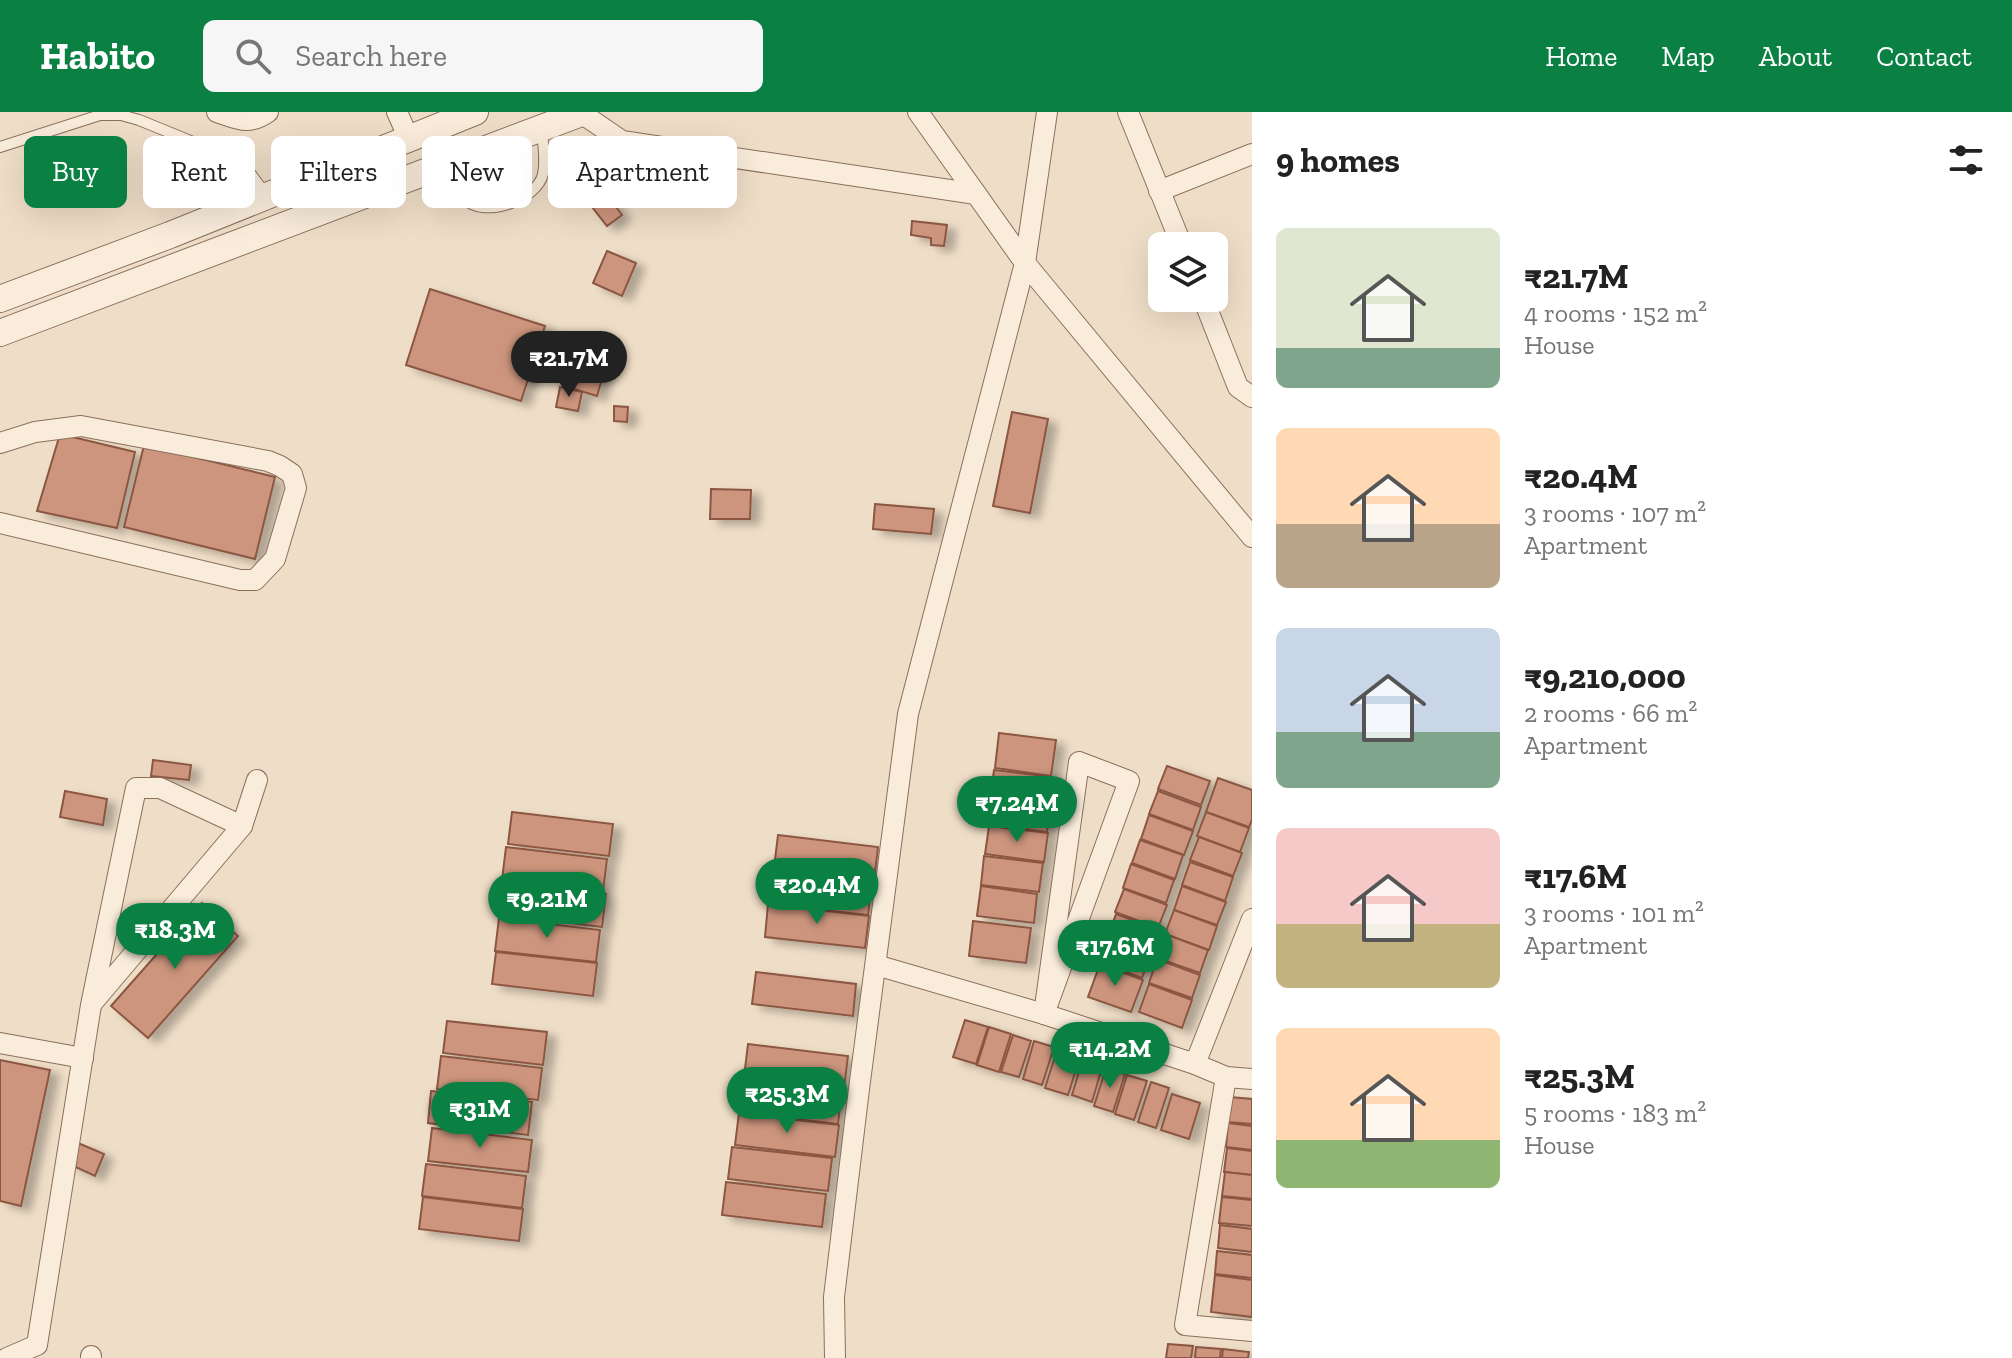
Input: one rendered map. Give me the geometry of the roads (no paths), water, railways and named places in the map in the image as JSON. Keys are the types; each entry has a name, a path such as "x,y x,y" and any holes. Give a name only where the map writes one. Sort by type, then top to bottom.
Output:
{"street":[{"path":"217,112 243,120 258,119 268,112"},
{"path":"397,112 409,139"},
{"path":"0,299 170,235 475,112"},
{"path":"918,112 1025,263 1252,537"},
{"path":"835,1358 834,1297 908,714 1025,263 1047,112"},
{"path":"1128,112 1176,232"},
{"path":"521,136 582,113 622,141 976,194"},
{"path":"1159,191 1252,154"},
{"path":"0,333 422,173"},
{"path":"1209,312 1238,387 1252,397"},
{"path":"0,443 35,432 81,426 268,461 292,474 296,488 275,559 255,580 240,580 0,523"},
{"path":"1079,762 1129,781 1044,1014 1057,920 1079,762"},
{"path":"91,1005 242,826 257,780"},
{"path":"7,1358 39,1352 91,1005 136,788 160,788 242,826"},
{"path":"1195,1064 1252,919"},
{"path":"876,965 1044,1014 1226,1077 1252,1079"},
{"path":"0,1043 83,1058"},
{"path":"1226,1077 1185,1325 1252,1331"}],"lane":[{"path":"0,147 100,115 121,115 237,160 267,196"},
{"path":"532,192 543,176 542,128"}]}
